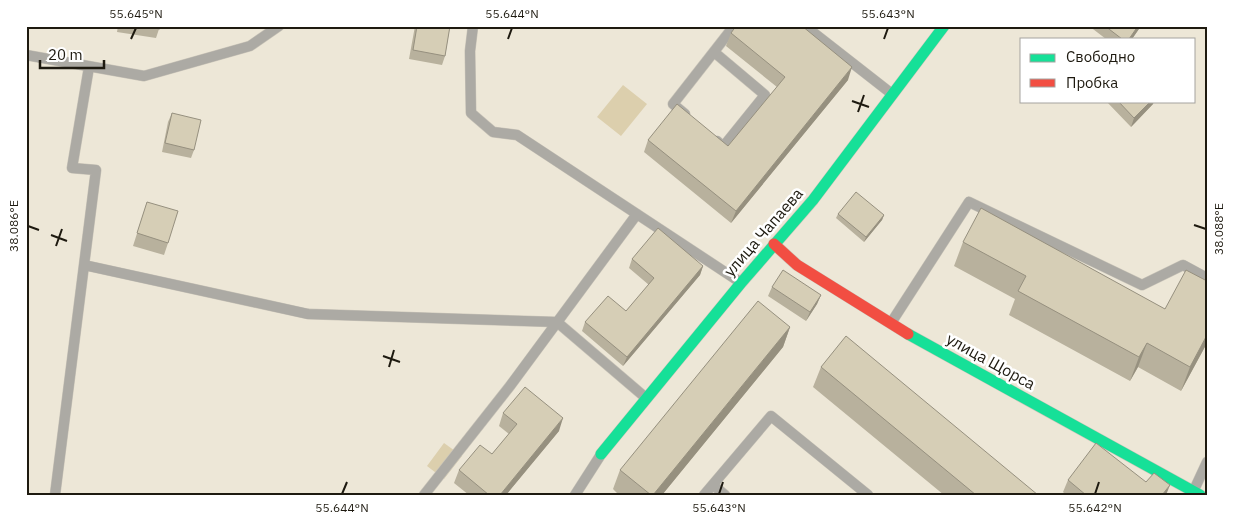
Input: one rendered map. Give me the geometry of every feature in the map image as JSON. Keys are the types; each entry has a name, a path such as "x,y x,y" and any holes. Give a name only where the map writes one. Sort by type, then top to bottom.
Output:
{"street":[{"name":"улица Чапаева","path":"601,454 741,283 813,200 944,26"},
{"name":"улица Щорса","path":"774,244 797,265 891,324 1195,494"}],"lane":[{"path":"26,55 144,76 250,46 279,26"},
{"path":"473,26 470,51 471,113 493,132 517,135 741,283"},
{"path":"690,118 673,104 734,26"},
{"path":"805,26 893,94"},
{"path":"710,135 724,147 765,95 714,52"},
{"path":"56,495 96,170 72,168 89,67"},
{"path":"891,324 969,202 1142,285 1183,265 1207,278"},
{"path":"424,495 510,386 637,214"},
{"path":"84,265 308,314 557,322 647,398"},
{"path":"704,495 771,416 868,495"},
{"path":"575,495 601,454"},
{"path":"1195,494 1207,462"},
{"path":"712,485 725,495"}],"shaded area":[{"path":"623,85 647,104 621,136 597,117"},
{"path":"444,443 462,456 444,479 427,466"}],"building":[{"path":"141,26 160,26 160,29"},
{"path":"417,26 450,26 445,56 413,50"},
{"path":"736,26 802,26 852,67 736,211 648,140 677,104 728,146 785,77 731,33"},
{"path":"1105,26 1138,26 1130,38 1121,38"},
{"path":"1119,102 1150,102 1134,118"},
{"path":"172,113 201,120 194,150 165,143"},
{"path":"856,192 884,215 866,237 838,214"},
{"path":"147,202 178,211 168,243 137,233"},
{"path":"981,208 1165,309 1186,270 1207,281 1207,335 1190,367 1147,343 1139,357 1018,291 1026,276 963,242"},
{"path":"658,228 703,266 627,357 585,322 608,296 626,311 654,278 632,259"},
{"path":"783,270 821,295 810,312 772,287"},
{"path":"758,301 790,327 653,495 651,495 620,470"},
{"path":"846,336 1038,495 976,495 821,367"},
{"path":"525,387 563,418 500,495 489,495 459,470 480,445 492,454 517,424 503,413"},
{"path":"1096,443 1146,482 1154,473 1170,485 1162,495 1086,495 1068,480"}],"traffic: fast":[{"path":"601,454 741,283 813,200 944,26"},
{"path":"908,334 1200,495"}],"traffic: jam":[{"path":"774,244 797,265 908,334"}]}
